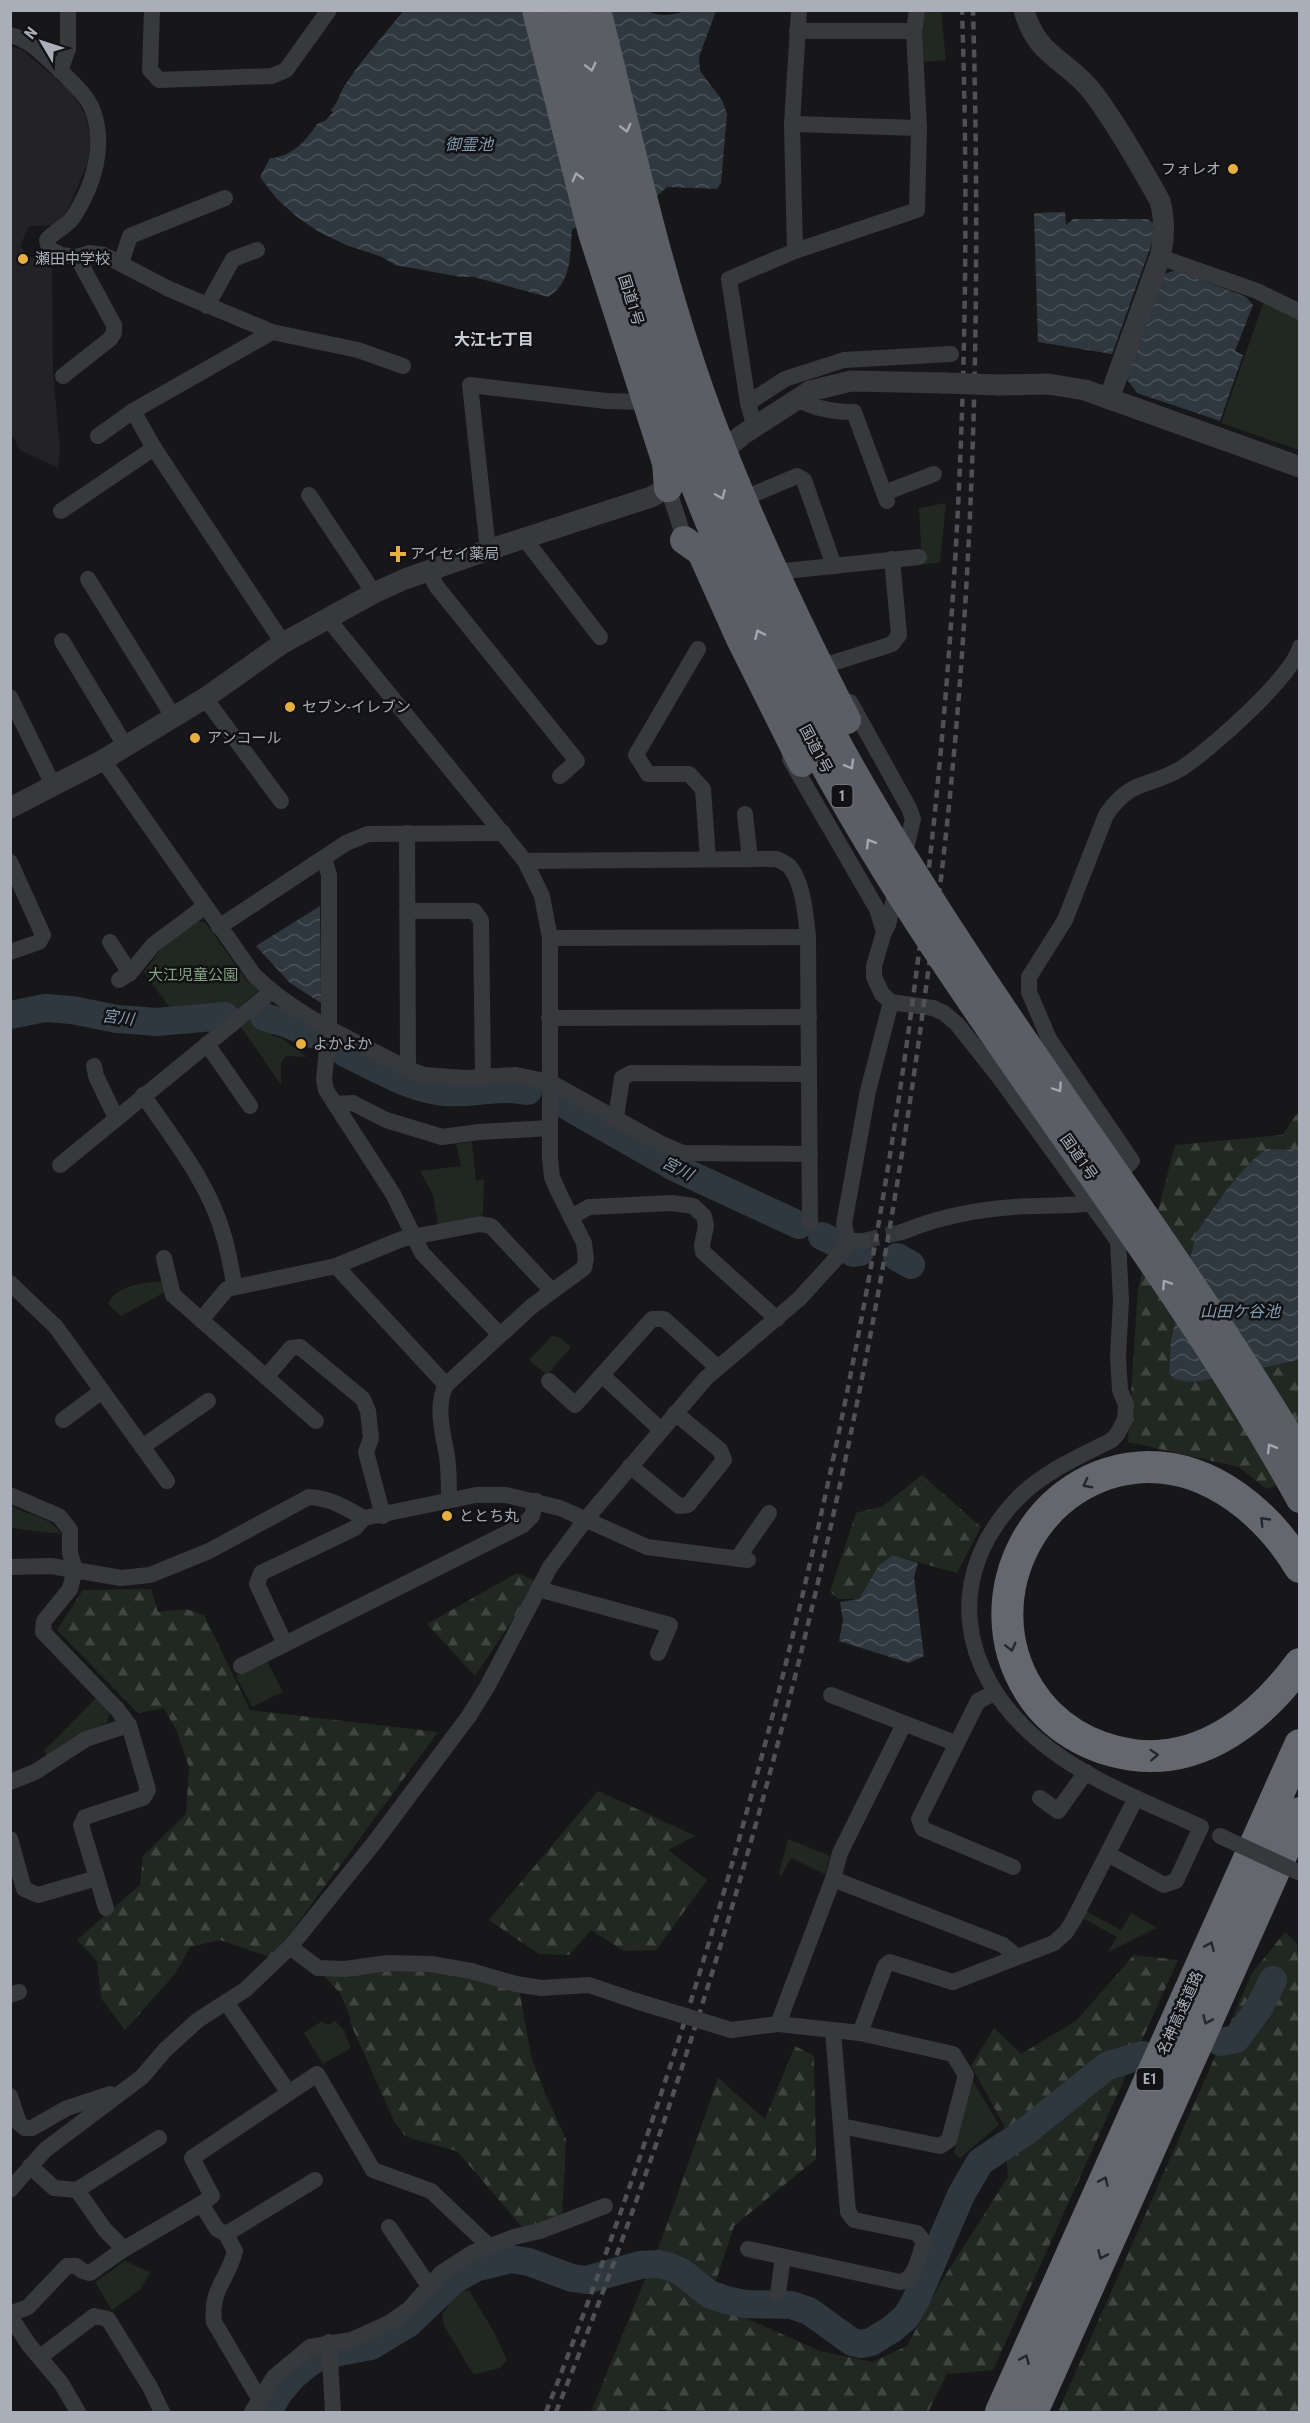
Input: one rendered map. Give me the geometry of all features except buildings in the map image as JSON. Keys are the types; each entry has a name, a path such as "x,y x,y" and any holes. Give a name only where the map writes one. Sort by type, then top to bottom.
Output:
{"highway":[{"path":"536,10 592,233 666,463 668,488"},
{"name":"国道1号","path":"556,10 610,225 654,375 729,569 777,674 861,828 948,967 1198,1331 1246,1406 1299,1499"},
{"name":"国道1号","path":"578,10 644,269 695,425 749,560 791,654 885,827 925,891 1037,1040 1299,1454"},
{"path":"597,10 649,218 678,320 713,425 777,578 846,720 980,949 1037,1040"},
{"path":"684,540 701,552 740,639 802,763 862,868 937,980 1030,1088"},
{"path":"1299,1567 1267,1524 1244,1502 1225,1489 1186,1473 1161,1468 1137,1468 1112,1473 1085,1485 1058,1503 1045,1516 1028,1538 1016,1560 1009,1583 1006,1607 1009,1641 1015,1662 1023,1682 1042,1708 1055,1721 1079,1738 1105,1749 1122,1753 1151,1756 1165,1754 1196,1748 1221,1738 1250,1719 1269,1701 1299,1664"},
{"name":"名神高速道路","path":"1001,2412 1299,1745"},
{"name":"名神高速道路","path":"1032,2412 1299,1813"}],"street":[{"path":"60,71 68,50 68,10"},
{"path":"152,10 150,70 159,80 272,76 286,70 329,10"},
{"path":"795,251 792,124 799,10"},
{"path":"755,428 748,403 729,279 795,251 917,210 919,128 914,31 917,10"},
{"path":"1024,10 1031,33 1045,50 1093,93 1160,201 1164,218 1165,239 1160,257 1109,399"},
{"path":"797,31 914,31"},
{"path":"10,35 35,46 81,91 93,111 98,133 98,154 94,174 84,197 68,223 64,228 53,232 47,240 49,249 61,255 77,257 90,253 105,255 169,289 272,332 358,350 403,366"},
{"path":"792,124 919,128"},
{"path":"121,262 130,236 225,198"},
{"path":"207,306 233,259 257,250"},
{"path":"63,376 110,339 114,333 114,325 77,257"},
{"path":"1160,257 1257,291 1299,312"},
{"path":"98,436 133,411 272,332"},
{"path":"748,403 785,379 844,360 951,354"},
{"path":"10,808 104,760 205,698 283,643 374,593 488,550 651,497 726,457 742,435 810,391 851,381 1064,386 1109,399 1299,466"},
{"path":"488,550 470,385 606,401 645,402"},
{"path":"797,399 810,406 839,412 854,411 886,497 934,474"},
{"path":"133,411 154,448 283,643"},
{"path":"61,511 154,448"},
{"path":"726,457 742,471 785,571 829,664 913,819 888,924 875,960 874,977 882,994 891,1002 933,1008 944,1013 957,1024 999,1077 1118,1240 1121,1300 1118,1357 1120,1390 1126,1405 1125,1419 1112,1440 1047,1473 1020,1496 998,1521 982,1548 973,1575 969,1609 974,1647 994,1693 1009,1713 1038,1740 1086,1772 1136,1798 1299,1873"},
{"path":"752,495 797,476 804,480 834,566"},
{"path":"668,488 700,581 771,726 877,909 884,932"},
{"path":"309,495 374,593"},
{"path":"524,538 600,637"},
{"path":"785,571 919,557"},
{"path":"829,664 892,644 899,635 892,559"},
{"path":"428,571 437,587 578,761 560,776"},
{"path":"88,579 174,718"},
{"path":"328,619 525,861 542,896 550,938 552,1177 584,1243 586,1259 584,1268 552,1291 500,1335 446,1385 441,1395 442,1437 449,1477 449,1500"},
{"path":"62,641 126,747"},
{"path":"902,1232 926,1222 957,1215 1033,1206 1091,1203 1132,1161 1037,1040 1029,992 1029,977 1065,920 1106,815 1116,800 1132,788 1181,768 1223,734 1256,705 1287,670 1299,647"},
{"path":"698,649 674,676 636,755 648,774 689,774 704,789 708,859"},
{"path":"10,697 54,787"},
{"path":"205,698 281,801"},
{"path":"104,760 204,907 254,975 271,992 329,1028 424,1075 466,1078 516,1075 550,1082 660,1143 683,1153 810,1154"},
{"path":"745,814 750,859"},
{"path":"407,833 408,1069"},
{"path":"219,927 346,843 368,834 503,833"},
{"path":"324,858 329,875 329,1028 324,1080 326,1090 393,1194 422,1253 500,1335"},
{"path":"525,861 776,859 789,866 800,888 806,909 808,937 810,1223"},
{"path":"10,862 43,935 39,942 10,952"},
{"path":"110,942 125,977 153,945 204,907"},
{"path":"407,911 474,911 481,920 483,1077"},
{"path":"550,938 808,937"},
{"path":"60,1165 271,992"},
{"path":"10,2190 45,2150 142,2078 165,2050 198,2020 245,1990 290,1947 374,1843 469,1716 487,1687 550,1567 586,1519 717,1367 806,1292 855,1241 844,1224 868,1091 891,1002"},
{"path":"549,1018 809,1017"},
{"path":"999,1077 1037,1040"},
{"path":"207,1044 250,1106"},
{"path":"94,1066 96,1076 116,1118"},
{"path":"616,1117 622,1078 631,1073 809,1074"},
{"path":"143,1095 190,1163 212,1206 224,1235 235,1287"},
{"path":"335,1104 353,1103 386,1120 442,1137 550,1128"},
{"path":"571,1217 589,1207 672,1203 693,1206 704,1216 706,1226 703,1252 777,1318"},
{"path":"201,1320 227,1289 336,1266 402,1239 480,1224 492,1226 552,1291"},
{"path":"164,1258 173,1295 316,1421"},
{"path":"336,1266 446,1385"},
{"path":"10,1283 56,1327 167,1481"},
{"path":"549,1381 575,1405 652,1319 664,1319 717,1367"},
{"path":"266,1377 291,1348 300,1347 363,1399 368,1411 371,1437 366,1452 383,1516"},
{"path":"602,1375 661,1430"},
{"path":"63,1420 102,1391"},
{"path":"142,1447 208,1401"},
{"path":"630,1466 679,1506 688,1504 724,1460 720,1450 675,1413"},
{"path":"10,1495 59,1516 70,1530 70,1553 75,1569 70,1589 44,1621 43,1632 117,1709 129,1725 148,1790 142,1798 85,1817 81,1825 106,1908"},
{"path":"10,1567 51,1566 121,1578 150,1575 209,1551 309,1497 337,1503 364,1518 383,1516 476,1495 506,1495 536,1501 586,1519 596,1526 648,1547 742,1560 769,1513"},
{"path":"241,1666 523,1526 532,1516 536,1501"},
{"path":"285,1644 257,1584 261,1573 355,1528 364,1518"},
{"path":"538,1589 670,1625 658,1653"},
{"path":"994,1693 978,1701 919,1819 923,1829 1013,1867"},
{"path":"831,1695 955,1743"},
{"path":"778,2024 833,1879 840,1853 904,1724"},
{"path":"10,1782 35,1772 86,1739 129,1725"},
{"path":"1040,1798 1058,1811 1086,1772"},
{"path":"860,2033 885,1966 890,1962 953,1982 1054,1943 1066,1932 1136,1798"},
{"path":"1108,1854 1164,1886 1176,1881 1201,1827"},
{"path":"10,1839 24,1889 38,1895 97,1878"},
{"path":"833,1879 1003,1945 1017,1957"},
{"path":"290,1947 318,1968 345,1969 387,1964 431,1964 541,1988 589,1985 731,2030 778,2024 860,2033 953,2054 966,2075 949,2140 940,2146 841,2126"},
{"path":"226,2002 289,2093"},
{"path":"748,2249 900,2282 911,2277 924,2242 922,2237 917,2233 854,2220 848,2212 833,2031"},
{"path":"78,2412 61,2383 10,2314 28,2307 67,2266 76,2266 83,2271 90,2272 212,2196 192,2158 317,2074 373,2170 431,2191 489,2246"},
{"path":"10,2096 20,2123 24,2128 32,2128 67,2108 122,2091"},
{"path":"30,2166 54,2188 77,2190 159,2138"},
{"path":"226,2235 315,2180"},
{"path":"77,2190 105,2230 124,2249"},
{"path":"201,2204 217,2229 226,2235 235,2251 232,2266 215,2294 214,2322 256,2406"},
{"path":"256,2406 274,2377 293,2358 310,2347 329,2350 389,2323 409,2309 441,2273 457,2261 489,2246 548,2229 605,2206"},
{"path":"389,2228 429,2286"},
{"path":"778,2293 783,2257"},
{"path":"40,2357 94,2316 108,2319 150,2387 162,2412"},
{"path":"329,2350 333,2412"}],"shaded area":[{"name":"瀬田中学校","path":"10,46 21,49 71,92 85,114 90,134 89,160 68,209 56,225 29,226 20,246 28,256 52,266 53,371 60,450 58,468 20,450 11,436"}],"green space":[{"path":"922,11 941,11 946,60 922,62"},
{"path":"1265,299 1299,320 1299,450 1221,423"},
{"path":"946,503 940,563 922,564 919,508"},
{"name":"大江児童公園","path":"195,922 205,922 247,981 259,990 234,1012 174,1014 144,972 160,950"},
{"path":"250,1020 274,1024 272,1036 281,1038 307,1057 286,1056 281,1063 281,1085 241,1027"},
{"path":"1299,1111 1299,1150 1267,1149 1228,1188 1196,1234 1175,1320 1170,1355 1169,1373 1189,1382 1299,1360 1299,1479 1266,1489 1239,1467 1128,1442 1138,1288 1175,1145 1282,1135"},
{"path":"472,1142 476,1181 484,1179 483,1215 438,1225 433,1195 420,1171 461,1166 456,1144"},
{"path":"161,1281 165,1292 121,1316 108,1304 117,1292 138,1284"},
{"path":"552,1336 559,1337 571,1347 547,1375 529,1360"},
{"path":"922,1475 981,1527 957,1573 893,1555 879,1565 859,1599 839,1599 830,1592 856,1513 883,1506"},
{"path":"10,1505 44,1519 61,1534 11,1528"},
{"path":"517,1573 538,1582 475,1676 427,1624"},
{"path":"151,1589 158,1612 186,1609 204,1615 250,1710 438,1732 272,1958 220,1940 190,1947 175,1974 125,2030 101,1998 97,1961 77,1940 140,1885 143,1856 186,1814 189,1767 177,1732 164,1708 138,1713 57,1630 83,1590"},
{"path":"267,1661 283,1692 252,1707 236,1676"},
{"path":"97,1697 110,1712 107,1723 75,1736 48,1756 44,1751"},
{"path":"598,1791 695,1836 668,1850 707,1880 656,1950 624,1951 591,1930 569,1955 539,1954 489,1920"},
{"path":"788,1839 830,1856 825,1874 791,1858 781,1876 779,1874"},
{"path":"1086,1911 1121,1930 1131,1913 1157,1928 1108,1952 1117,1937 1082,1918"},
{"path":"1285,1932 1297,1944 1299,1979 1299,2412 1058,2412 1252,1973"},
{"path":"1134,1955 1178,1960 993,2370 947,2374 928,2412 666,2412 667,2409 648,2412 591,2412 664,2233 718,2078 765,2119 795,2046 814,2056 816,2159 734,2226 708,2305 748,2319 820,2351 872,2362 907,2346 941,2282 1008,2177 1004,2125 971,2066 994,2028 1021,2054 1076,2021"},
{"path":"386,1968 431,1969 519,1988 531,2056 566,2139 562,2217 523,2228 457,2151 404,2135 394,2121 349,2020 351,2019 340,1993 324,1976"},
{"path":"322,2021 328,2025 335,2021 343,2029 351,2048 323,2064 304,2033"},
{"path":"970,2076 999,2125 960,2158 954,2153"},
{"path":"125,2261 150,2272 141,2289 112,2310 95,2282"},
{"path":"469,2290 495,2334 507,2360 500,2368 476,2374 472,2372 444,2326 442,2314 457,2294"}],"water":[{"name":"御霊池","path":"645,10 666,15 690,10 716,11 699,57 700,71 722,100 727,114 721,183 717,189 667,187 655,198 572,229 566,276 556,291 548,297 474,277 461,277 395,265 382,257 346,245 319,232 297,217 276,198 260,177 270,158 292,151 304,141 318,123 325,121 333,112 331,110 347,82 403,11"},
{"path":"1065,212 1066,225 1073,219 1147,219 1153,223 1153,240 1112,354 1038,342 1034,213"},
{"path":"1176,270 1246,297 1253,305 1235,351 1243,355 1220,421 1137,393 1126,378 1164,274"},
{"path":"320,906 321,1003 290,983 256,946"},
{"name":"山田ケ谷池","path":"1267,1149 1299,1150 1299,1360 1201,1381 1189,1382 1174,1379 1169,1373 1171,1340 1196,1234 1239,1175"},
{"path":"893,1555 918,1563 914,1577 924,1656 909,1663 839,1641 843,1621 840,1602 859,1599 879,1565"}],"waterway":[{"name":"宮川","path":"10,1015 45,1008 72,1010 117,1019 157,1022 225,1016"},
{"name":"宮川","path":"264,1017 312,1034"},
{"name":"宮川","path":"345,1053 393,1077 431,1090 444,1092 504,1089 528,1091"},
{"name":"宮川","path":"562,1103 676,1168 799,1225"},
{"name":"宮川","path":"822,1236 836,1243"},
{"name":"宮川","path":"853,1253 860,1252"},
{"name":"宮川","path":"897,1257 911,1265"},
{"path":"1220,2042 1236,2039 1259,2008 1273,1980"},
{"path":"268,2412 278,2394 292,2377 310,2362 324,2355 371,2346 409,2323 454,2280 475,2268 511,2259 529,2262 572,2278 586,2280 640,2265 668,2266 682,2272 709,2294 745,2304 791,2305 809,2311 852,2342 861,2344 871,2342 906,2317 916,2300 961,2195 980,2162 1025,2132 1107,2066 1143,2055"}],"tunnel":[{"path":"863,1241 902,1232"}],"railway":[{"path":"546,2412 651,2124 742,1831 817,1533 877,1233 922,929 951,624 964,317 962,10"},
{"path":"556,2412 622,2241 682,2068 736,1892 785,1716 828,1537 866,1357 898,1177 941,878 954,755 969,543 976,223 973,10"}],"place":[{"name":"フォレオ","path":"1233,169"},
{"name":"瀬田中学校","path":"23,259"},
{"name":"アイセイ薬局","path":"398,554"},
{"name":"セブン-イレブン","path":"290,707"},
{"name":"アンコール","path":"195,738"},
{"name":"よかよか","path":"301,1044"},
{"name":"ととち丸","path":"447,1516"}],"district":[{"name":"大江七丁目","path":"494,339"}]}
